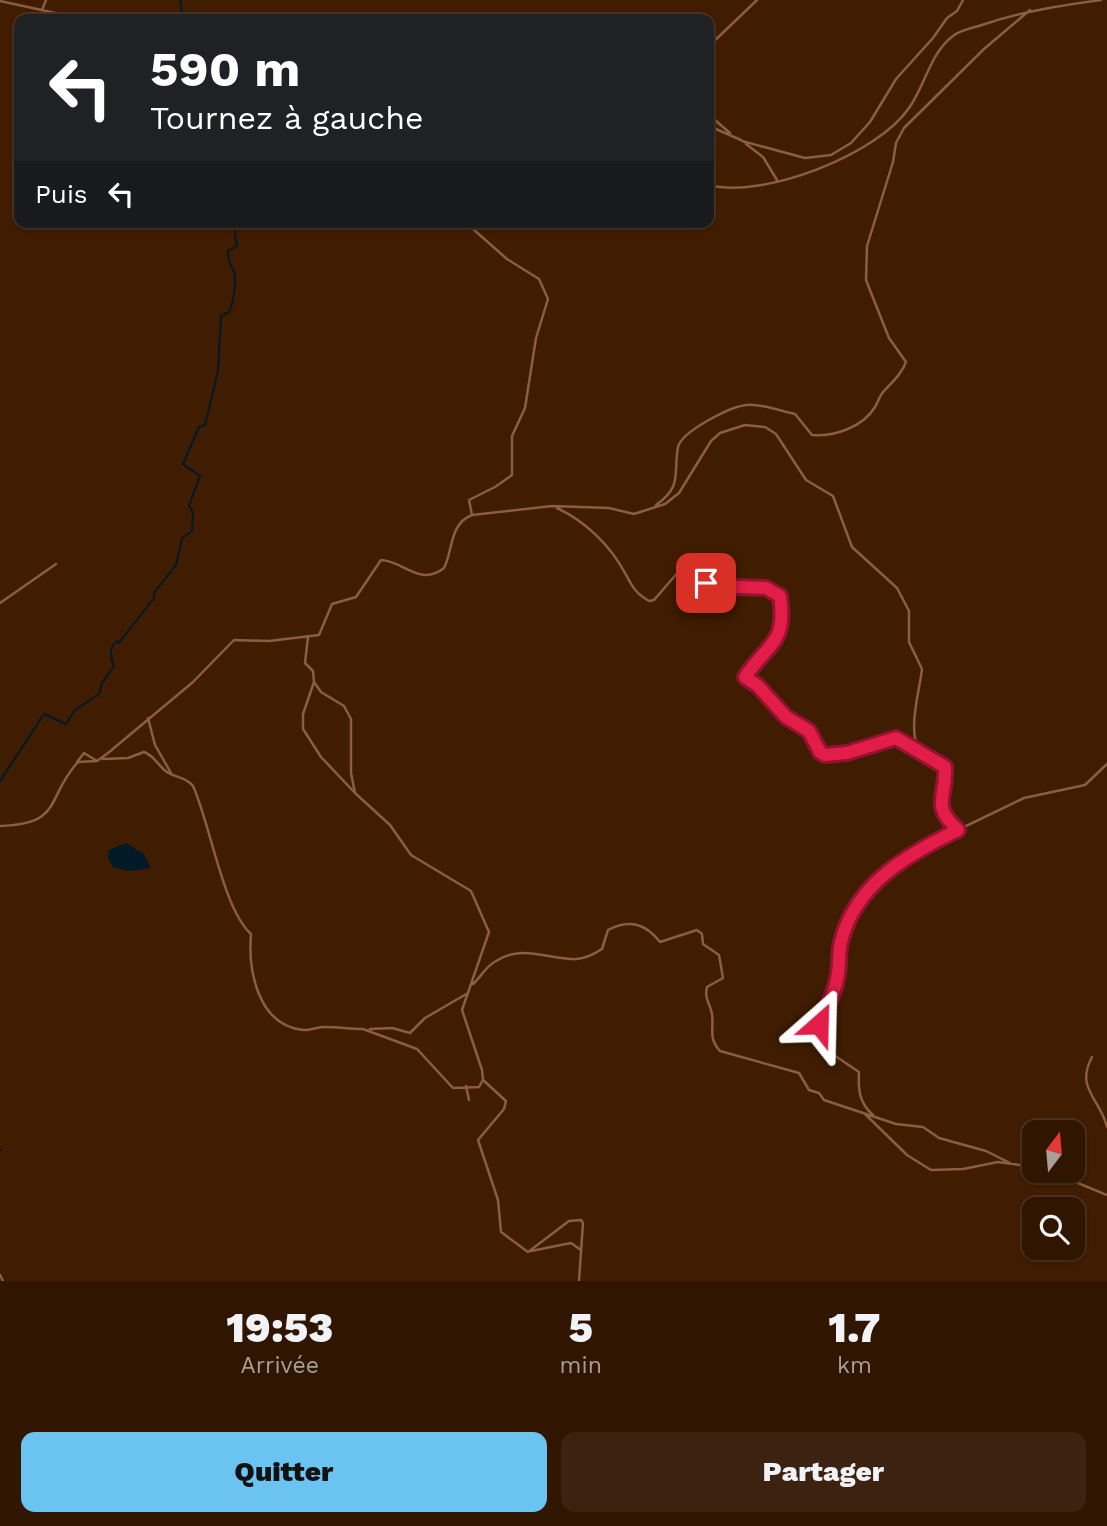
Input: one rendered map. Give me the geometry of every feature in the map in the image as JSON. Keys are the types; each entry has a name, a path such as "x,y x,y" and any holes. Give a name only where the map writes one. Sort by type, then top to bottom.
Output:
{"street":[{"path":"42,10 46,0"},
{"path":"714,41 757,0"},
{"path":"742,141 805,158 831,155 851,144 870,122 896,79 947,18 957,11 963,0"},
{"path":"714,186 734,188 805,176 868,143 902,116 943,45 954,34 1030,10 1101,0"},
{"path":"0,1 60,14"},
{"path":"653,508 675,484 679,469 678,447 684,436 727,412 748,405 795,414 812,435 828,436 860,422 874,410 878,399 897,378 906,362 889,338 866,280 867,246 893,162 896,143 904,128 984,49 1030,10"},
{"path":"714,119 763,157 777,180"},
{"path":"714,128 734,136"},
{"path":"472,228 507,259 539,279 548,302 536,338 525,408 512,436 512,475 495,488 469,500 472,515"},
{"path":"98,761 193,682 234,640 308,637 320,634 334,602 356,597 379,561 399,564 415,575 442,570 455,533 465,517 472,515 552,506 609,509 634,514 665,504 679,493 711,441 720,433 746,425 765,427 775,433 806,480 833,496 852,547 897,588 909,611 909,642 922,669 917,686 914,725 919,750"},
{"path":"552,506 585,524 624,572 629,586 649,601 654,600 686,563 697,567 706,583 711,586 747,586 777,592 783,615 776,642 757,658 745,677 758,686 786,717 809,731 820,752 825,755 847,753 896,738 945,767 939,802 946,820 958,830"},
{"path":"0,603 56,564"},
{"path":"308,637 305,663 313,671 314,682 303,714 303,729 321,757 390,825 411,855 446,873 475,895 489,932 462,1013 475,1042 484,1080 506,1101 504,1109 478,1140 498,1200 500,1232 528,1252 571,1244 581,1250"},
{"path":"314,682 328,698 344,706 351,719 351,773 355,793"},
{"path":"148,718 155,745 172,774"},
{"path":"75,765 81,760 128,758 144,752 172,774 189,781 196,792 225,887 239,922 251,934 250,964 263,1003 288,1026 302,1030 325,1027 392,1028 410,1034 433,1012 470,991"},
{"path":"0,826 30,823 41,818 55,804 84,753 98,761"},
{"path":"877,1117 864,1107 858,1090 859,1072 828,1051 819,1024 837,980 841,942 853,913 884,872 958,830 1024,798 1085,785 1107,764"},
{"path":"473,984 494,962 504,957 534,953 572,959 589,957 602,950 608,930 621,923 643,926 660,942 697,930 702,934 702,944 715,951 722,963 723,978 707,987 705,997 712,1015 712,1039 720,1051 799,1073 809,1090 819,1093 824,1100 896,1124 923,1127 939,1138 986,1151 1010,1163"},
{"path":"363,1029 417,1049 453,1088 478,1088 484,1080"},
{"path":"1092,1057 1086,1067 1085,1086 1105,1117 1107,1128"},
{"path":"467,1086 469,1100"},
{"path":"862,1112 907,1156 931,1170 1010,1163 1022,1165"},
{"path":"1078,1183 1107,1195"},
{"path":"528,1252 552,1231 575,1219 583,1223 579,1281"},
{"path":"0,1275 3,1281"}],"water":[{"path":"126,843 144,854 151,868 128,871 113,867 108,859 109,850"}],"waterway":[{"path":"180,0 182,14"},
{"path":"0,781 44,714 66,724 74,711 99,694 102,683 114,666 111,649 117,641 119,643 154,598 154,593 176,565 182,538 192,531 193,512 189,506 200,476 183,464 199,427 205,425 218,371 221,316 229,312 235,287 228,251 237,246 234,228"}],"route":[{"path":"706,583 711,586 766,588 780,596 783,615 776,642 757,658 745,677 758,686 772,704 793,723 809,731 820,752 825,755 847,753 896,738 945,767 940,809 946,820 958,830 877,878 853,913 841,942 837,980 819,1024"}]}
